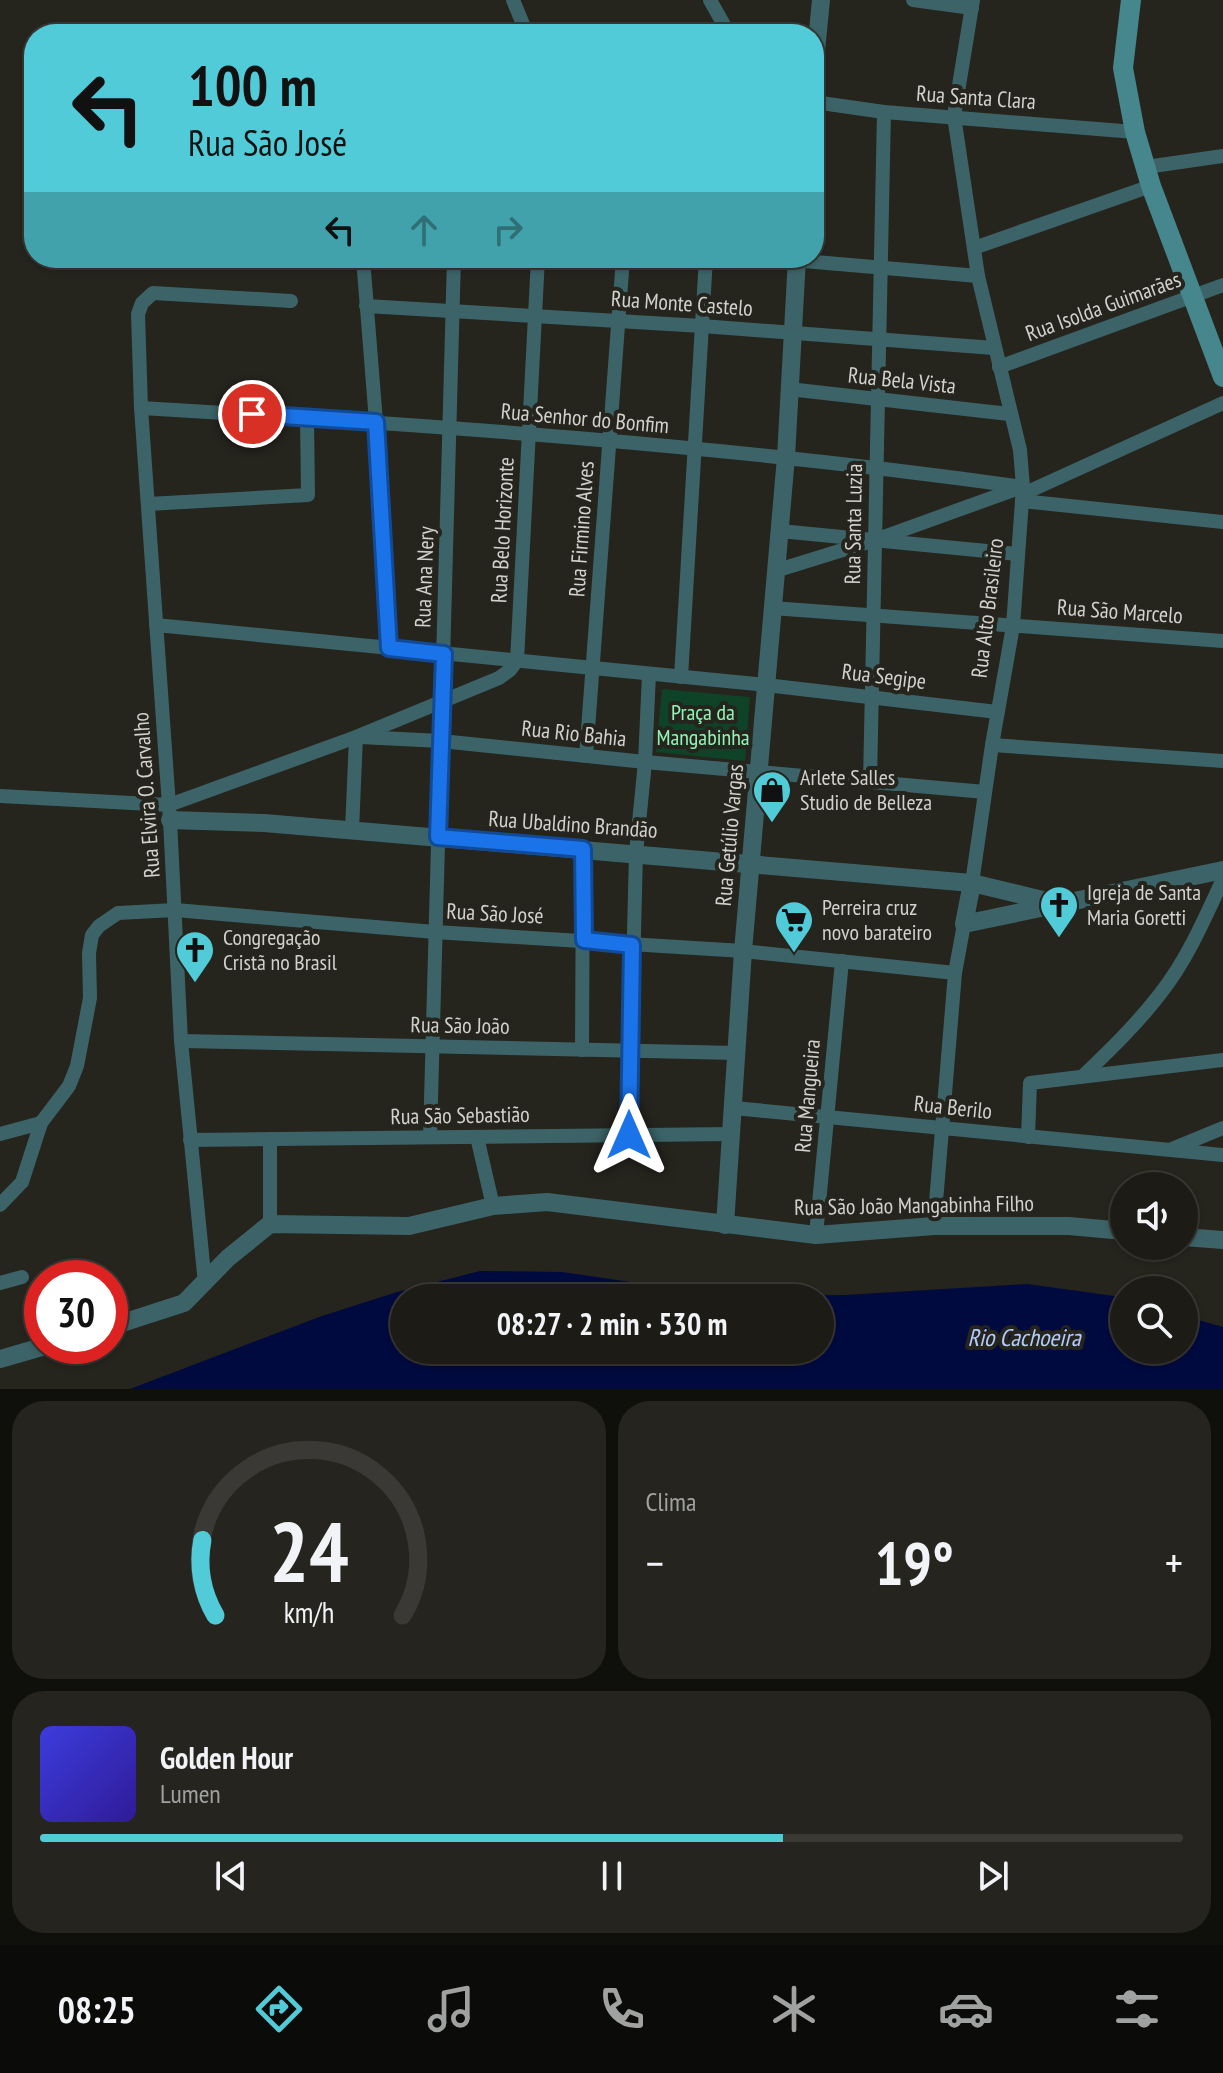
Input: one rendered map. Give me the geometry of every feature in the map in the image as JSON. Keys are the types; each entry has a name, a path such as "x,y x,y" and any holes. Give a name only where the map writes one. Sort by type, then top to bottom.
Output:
{"main road":[{"path":"1131,0 1123,68 1135,132 1223,377"}],"street":[{"path":"513,0 523,24"},
{"path":"710,0 723,24"},
{"path":"819,24 821,0"},
{"path":"913,0 973,4"},
{"name":"Rua Alto Brasileiro","path":"934,1226 955,973 1013,626 1023,494 1020,450 978,276 954,116 973,4"},
{"name":"Rua Santa Clara","path":"824,103 884,112 1135,132"},
{"name":"Rua Santa Luzia","path":"870,782 884,112"},
{"path":"974,248 1149,176 1223,156"},
{"path":"824,262 978,276"},
{"path":"364,268 389,648"},
{"name":"Rua Ana Nery","path":"430,1137 454,268"},
{"name":"Rua Belo Horizonte","path":"517,661 537,268"},
{"name":"Rua Firmino Alves","path":"586,756 622,268"},
{"path":"681,677 705,268"},
{"name":"Rua Getúlio Vargas","path":"725,1225 743,951 786,457 797,268"},
{"name":"Rua Isolda Guimarães","path":"999,367 1223,285"},
{"name":"Rua Elvira O. Carvalho","path":"205,1284 181,1041 170,812 141,408 138,314 142,303 153,293 291,301"},
{"name":"Rua Monte Castelo","path":"366,306 702,326 994,348"},
{"name":"Rua Bela Vista","path":"789,389 1009,414"},
{"path":"775,571 1023,494 1223,403"},
{"name":"Rua Senhor do Bonfim","path":"141,408 376,422 876,466 1023,494 1223,522"},
{"path":"148,504 308,495 307,418"},
{"path":"780,531 1018,554"},
{"name":"Rua São Marcelo","path":"772,608 1223,641"},
{"name":"Rua Segipe","path":"156,625 766,685 997,712"},
{"path":"352,830 356,737 505,675 517,661"},
{"path":"629,1135 632,945 649,674"},
{"name":"Rua Rio Bahia","path":"170,812 356,737 441,741 985,792"},
{"path":"992,745 1223,761"},
{"path":"0,796 170,812"},
{"name":"Rua Ubaldino Brandão","path":"170,812 264,823 972,883 1059,904"},
{"path":"582,1050 583,849"},
{"path":"964,924 1125,893 1223,870"},
{"path":"1083,1076 1162,993 1202,925 1223,879"},
{"name":"Rua São José","path":"0,1205 22,1182 41,1123 69,1086 77,1066 90,998 89,953 92,935 118,913 175,910 435,932 743,951 955,973"},
{"name":"Rua Mangueira","path":"816,1235 842,961"},
{"name":"Rua São João","path":"181,1041 737,1053"},
{"path":"1028,1137 1030,1083 1223,1060"},
{"name":"Rua Berilo","path":"734,1108 1223,1155"},
{"path":"0,1134 41,1123"},
{"name":"Rua Berilo","path":"1168,1151 1223,1128"},
{"name":"Rua São Sebastião","path":"190,1140 731,1134"},
{"path":"477,1137 493,1206"},
{"path":"128,1322 178,1307 205,1284 228,1258 270,1224 270,1139"},
{"name":"Rua São João Mangabinha Filho","path":"270,1224 409,1226 493,1206 547,1202 816,1235 934,1226 1069,1226 1110,1230"},
{"path":"1198,1238 1223,1240"},
{"path":"0,1283 22,1277"},
{"path":"0,1359 24,1352"}],"green space":[{"name":"Praça da Mangabinha","path":"662,689 750,697 745,761 656,752"}],"water":[{"name":"Rio Cachoeira","path":"480,1271 562,1272 644,1284 429,1284"},
{"name":"Rio Cachoeira","path":"1027,1284 1110,1295 1110,1364 1198,1364 1198,1320 1223,1327 1223,1389 130,1389 322,1316 390,1294 390,1364 834,1364 834,1295"}],"place":[{"name":"Arlete Salles Studio de Belleza","path":"772,824"},
{"name":"Igreja de Santa Maria Goretti","path":"1059,939"},
{"name":"Perreira cruz novo barateiro","path":"794,954"},
{"name":"Congregação Cristã no Brasil","path":"195,984"}],"route":[{"path":"252,414 376,422 389,648 444,654 438,837 583,849 584,940 632,945 629,1135"}]}
